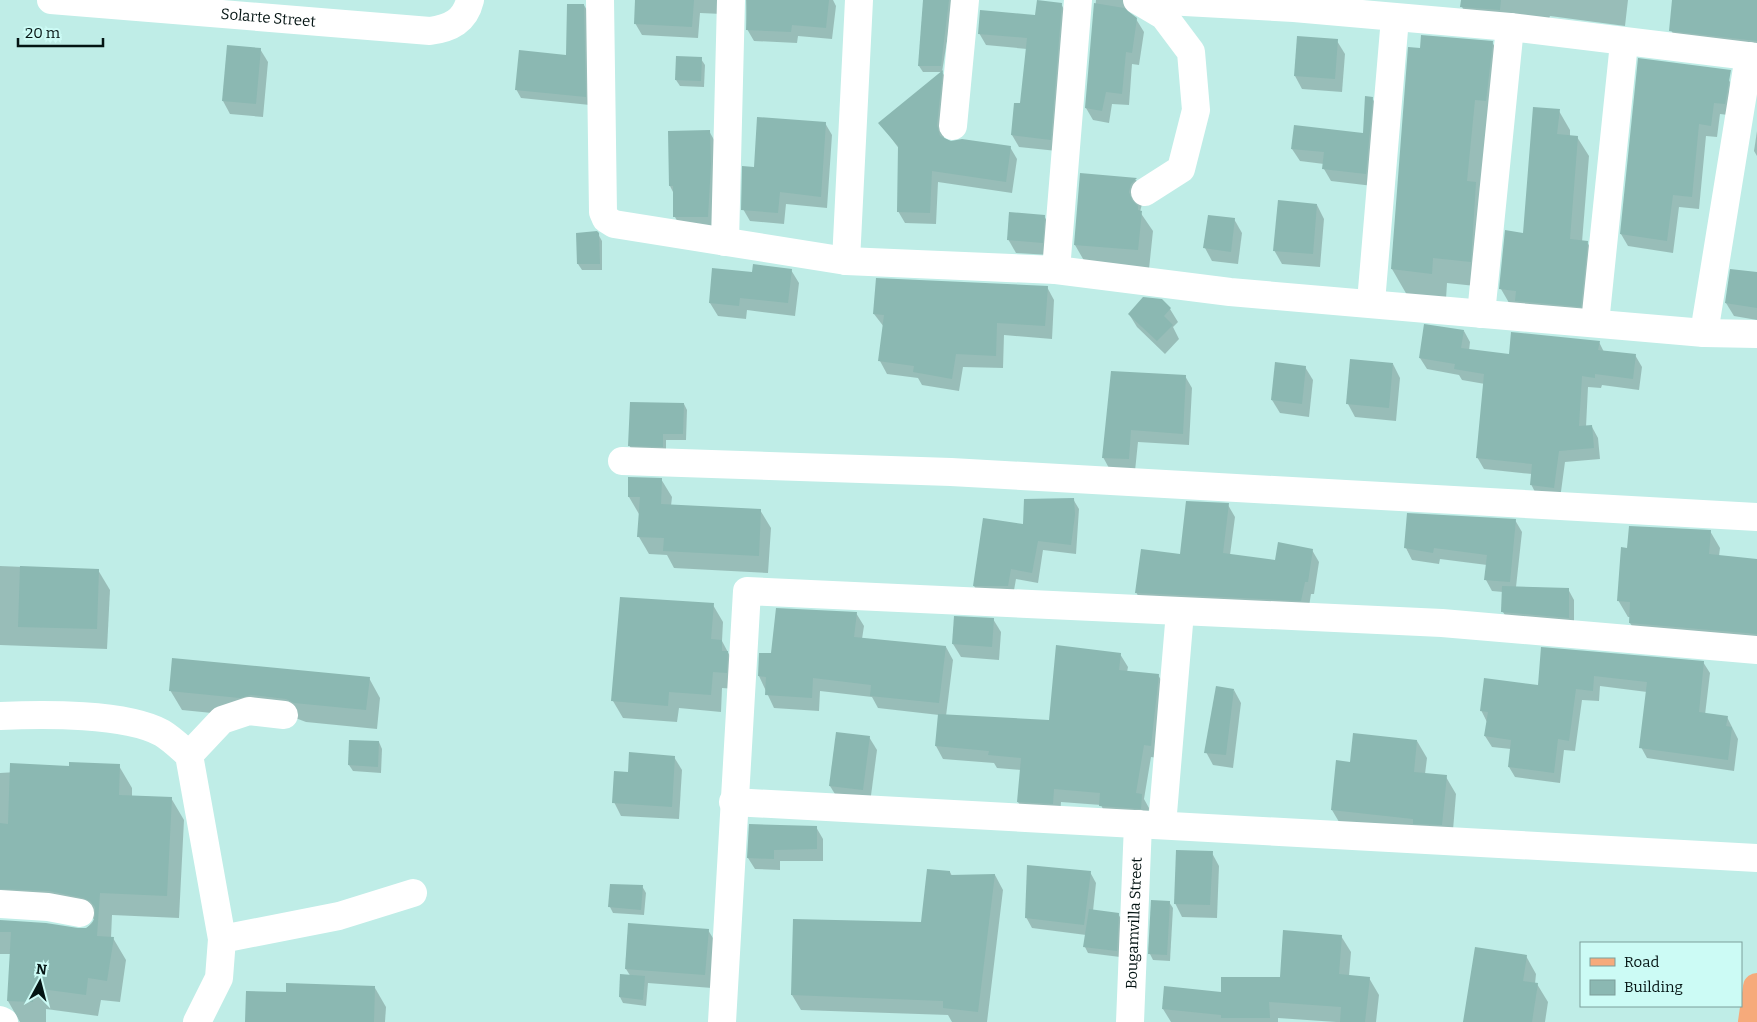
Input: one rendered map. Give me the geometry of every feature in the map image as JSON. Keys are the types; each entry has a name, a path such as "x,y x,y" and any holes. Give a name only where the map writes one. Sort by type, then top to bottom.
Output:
{"main road":[{"path":"1754,1020 1757,987"}],"street":[{"name":"Solarte Street","path":"51,0 430,31 446,29 459,22 468,10 470,0"},
{"path":"600,0 603,212 606,219 614,224 846,261 1056,270 1230,292 1371,302 1481,314 1704,333 1757,334"},
{"path":"724,242 731,0"},
{"path":"846,261 859,0"},
{"path":"953,126 965,0"},
{"path":"1056,270 1078,0"},
{"path":"1137,0 1164,16 1191,52 1196,110 1181,169 1145,192"},
{"path":"1148,0 1294,8 1510,27 1624,43 1753,57 1704,333"},
{"path":"1371,302 1395,18"},
{"path":"1481,314 1510,27"},
{"path":"1595,323 1624,43"},
{"path":"622,461 951,472 1757,517"},
{"path":"722,1022 733,802 747,591 1088,605 1180,612 1442,623 1757,650"},
{"name":"Bougamvilla Street","path":"1130,1022 1150,825 1180,612"},
{"path":"189,755 222,720 248,711 284,715"},
{"path":"0,716 77,717 130,722 162,733 189,755 222,939 219,978 197,1022"},
{"path":"733,802 1757,858"},
{"path":"222,939 339,916 413,893"},
{"path":"0,904 48,907 80,913"},
{"path":"0,1020 4,1022"}],"building":[{"path":"635,0 694,0 692,27 634,24"},
{"path":"747,0 829,0 826,28 792,25 791,32 746,30"},
{"path":"923,0 949,0 941,66 918,66"},
{"path":"1037,0 1062,3 1051,140 1011,135 1014,103 1020,103 1027,38 978,34 980,10 1035,15"},
{"path":"1461,0 1501,0 1500,10 1460,7"},
{"path":"1672,0 1757,0 1757,41 1669,31"},
{"path":"1094,3 1124,8 1137,18 1132,53 1126,52 1122,94 1106,92 1102,111 1085,108"},
{"path":"567,4 584,4 586,97 515,90 519,50 566,55"},
{"path":"1421,35 1493,41 1486,101 1475,100 1467,181 1476,182 1471,262 1433,258 1432,274 1391,269 1408,47 1420,48"},
{"path":"1297,36 1338,39 1335,79 1294,76"},
{"path":"227,45 261,48 256,104 222,101"},
{"path":"676,56 702,57 701,81 675,80"},
{"path":"1638,58 1731,70 1725,104 1714,103 1711,126 1699,124 1692,197 1673,195 1667,241 1620,234"},
{"path":"943,70 937,125 940,136 951,141 962,139 1011,146 1006,182 932,171 930,213 897,212 898,146 878,123"},
{"path":"1365,96 1373,97 1366,174 1322,169 1324,152 1291,149 1294,125 1363,133"},
{"path":"1533,107 1560,109 1557,134 1578,136 1570,239 1588,241 1581,307 1515,301 1516,291 1499,289 1505,230 1523,233"},
{"path":"757,117 826,122 821,197 780,192 778,213 741,210 742,166 754,167"},
{"path":"710,130 711,164 708,217 673,217 673,186 669,186 668,131"},
{"path":"1080,173 1137,178 1131,184 1129,192 1132,200 1138,206 1138,210 1142,211 1138,250 1074,245"},
{"path":"1278,200 1317,204 1313,254 1273,251"},
{"path":"1009,212 1045,215 1043,243 1007,240"},
{"path":"1208,215 1235,218 1231,252 1203,248"},
{"path":"597,231 599,233 600,264 577,264 576,233"},
{"path":"753,264 792,269 788,303 740,298 739,306 709,303 712,268 752,272"},
{"path":"1730,269 1757,272 1757,308 1725,303"},
{"path":"876,278 1048,286 1045,326 997,323 996,356 956,354 952,379 913,372 914,366 878,361 884,315 873,314"},
{"path":"1143,297 1162,299 1171,308 1164,316 1173,325 1157,341 1128,314"},
{"path":"1424,324 1464,330 1461,348 1509,354 1511,332 1600,341 1598,350 1636,354 1633,379 1595,374 1595,378 1582,376 1579,426 1592,425 1594,448 1559,451 1554,488 1530,485 1532,464 1476,458 1484,374 1454,369 1455,364 1419,358"},
{"path":"1350,359 1393,363 1389,408 1346,404"},
{"path":"1275,362 1306,366 1302,404 1271,400"},
{"path":"1111,371 1186,375 1183,434 1131,430 1129,459 1102,458"},
{"path":"630,402 684,403 683,434 663,434 663,447 628,446"},
{"path":"628,477 662,478 661,504 761,509 759,556 663,551 664,538 637,537 640,497 628,497"},
{"path":"1074,498 1075,515 1071,545 1038,541 1032,573 1011,569 1008,586 973,586 983,518 1023,524 1024,499"},
{"path":"1186,501 1229,503 1223,553 1275,560 1278,542 1313,549 1308,582 1305,582 1301,601 1135,593 1141,549 1180,554"},
{"path":"1407,513 1516,519 1510,582 1484,580 1487,555 1434,548 1433,553 1404,548"},
{"path":"1629,526 1711,530 1709,554 1757,559 1757,634 1629,623 1630,602 1617,601 1621,547 1627,548"},
{"path":"20,566 99,569 97,629 18,627"},
{"path":"1502,586 1569,588 1569,618 1501,612"},
{"path":"620,597 714,603 711,639 722,640 722,651 728,651 727,673 713,672 711,695 669,692 668,706 611,701"},
{"path":"776,608 857,612 854,637 946,646 939,703 870,696 871,685 813,678 812,698 765,695 766,677 758,676 759,653 771,653"},
{"path":"954,616 994,618 992,647 952,644"},
{"path":"1056,645 1121,653 1119,670 1159,674 1151,746 1144,745 1136,793 1142,794 1141,809 1099,806 1100,793 1054,789 1053,804 1017,802 1021,758 988,755 989,751 935,746 938,714 1049,720"},
{"path":"1541,647 1704,661 1699,712 1728,716 1726,726 1732,727 1728,760 1639,748 1647,682 1594,676 1593,691 1576,689 1569,741 1558,739 1554,773 1508,767 1511,740 1484,736 1488,712 1480,711 1484,678 1538,685"},
{"path":"172,658 370,677 366,710 294,703 286,699 251,695 240,698 169,691"},
{"path":"1216,686 1234,689 1226,755 1204,753"},
{"path":"836,732 870,736 863,790 829,786"},
{"path":"1353,733 1417,740 1414,772 1447,775 1442,825 1413,824 1413,819 1331,810 1336,760 1350,762"},
{"path":"349,740 379,741 378,767 348,765"},
{"path":"629,752 675,756 672,807 612,803 614,771 628,772"},
{"path":"69,762 120,764 119,795 172,797 167,896 100,893 97,936 114,937 107,981 88,978 86,995 34,988 33,1002 7,1001 11,932 0,932 0,920 86,928 92,924 95,916 95,907 90,901 83,898 49,891 0,889 0,823 8,824 10,763 69,766"},
{"path":"749,824 817,826 817,849 774,850 774,859 747,858"},
{"path":"1176,850 1213,851 1210,905 1174,904"},
{"path":"1027,865 1091,871 1084,925 1025,918"},
{"path":"927,869 950,871 950,875 995,874 978,1012 943,1008 943,1001 791,995 793,919 921,922"},
{"path":"610,884 643,885 641,910 608,907"},
{"path":"1151,900 1170,901 1167,955 1148,954"},
{"path":"1089,909 1119,913 1117,951 1083,947"},
{"path":"628,923 709,929 705,975 625,969"},
{"path":"1283,930 1342,935 1339,974 1370,977 1365,1022 1340,1022 1341,1007 1269,1002 1270,1018 1221,1018 1221,1015 1162,1009 1164,986 1221,992 1221,977 1280,977"},
{"path":"1475,947 1527,955 1523,981 1538,983 1532,1022 1463,1022"},
{"path":"620,974 645,976 643,1000 619,997"},
{"path":"286,983 375,986 374,1022 245,1022 246,991 286,992"}]}
